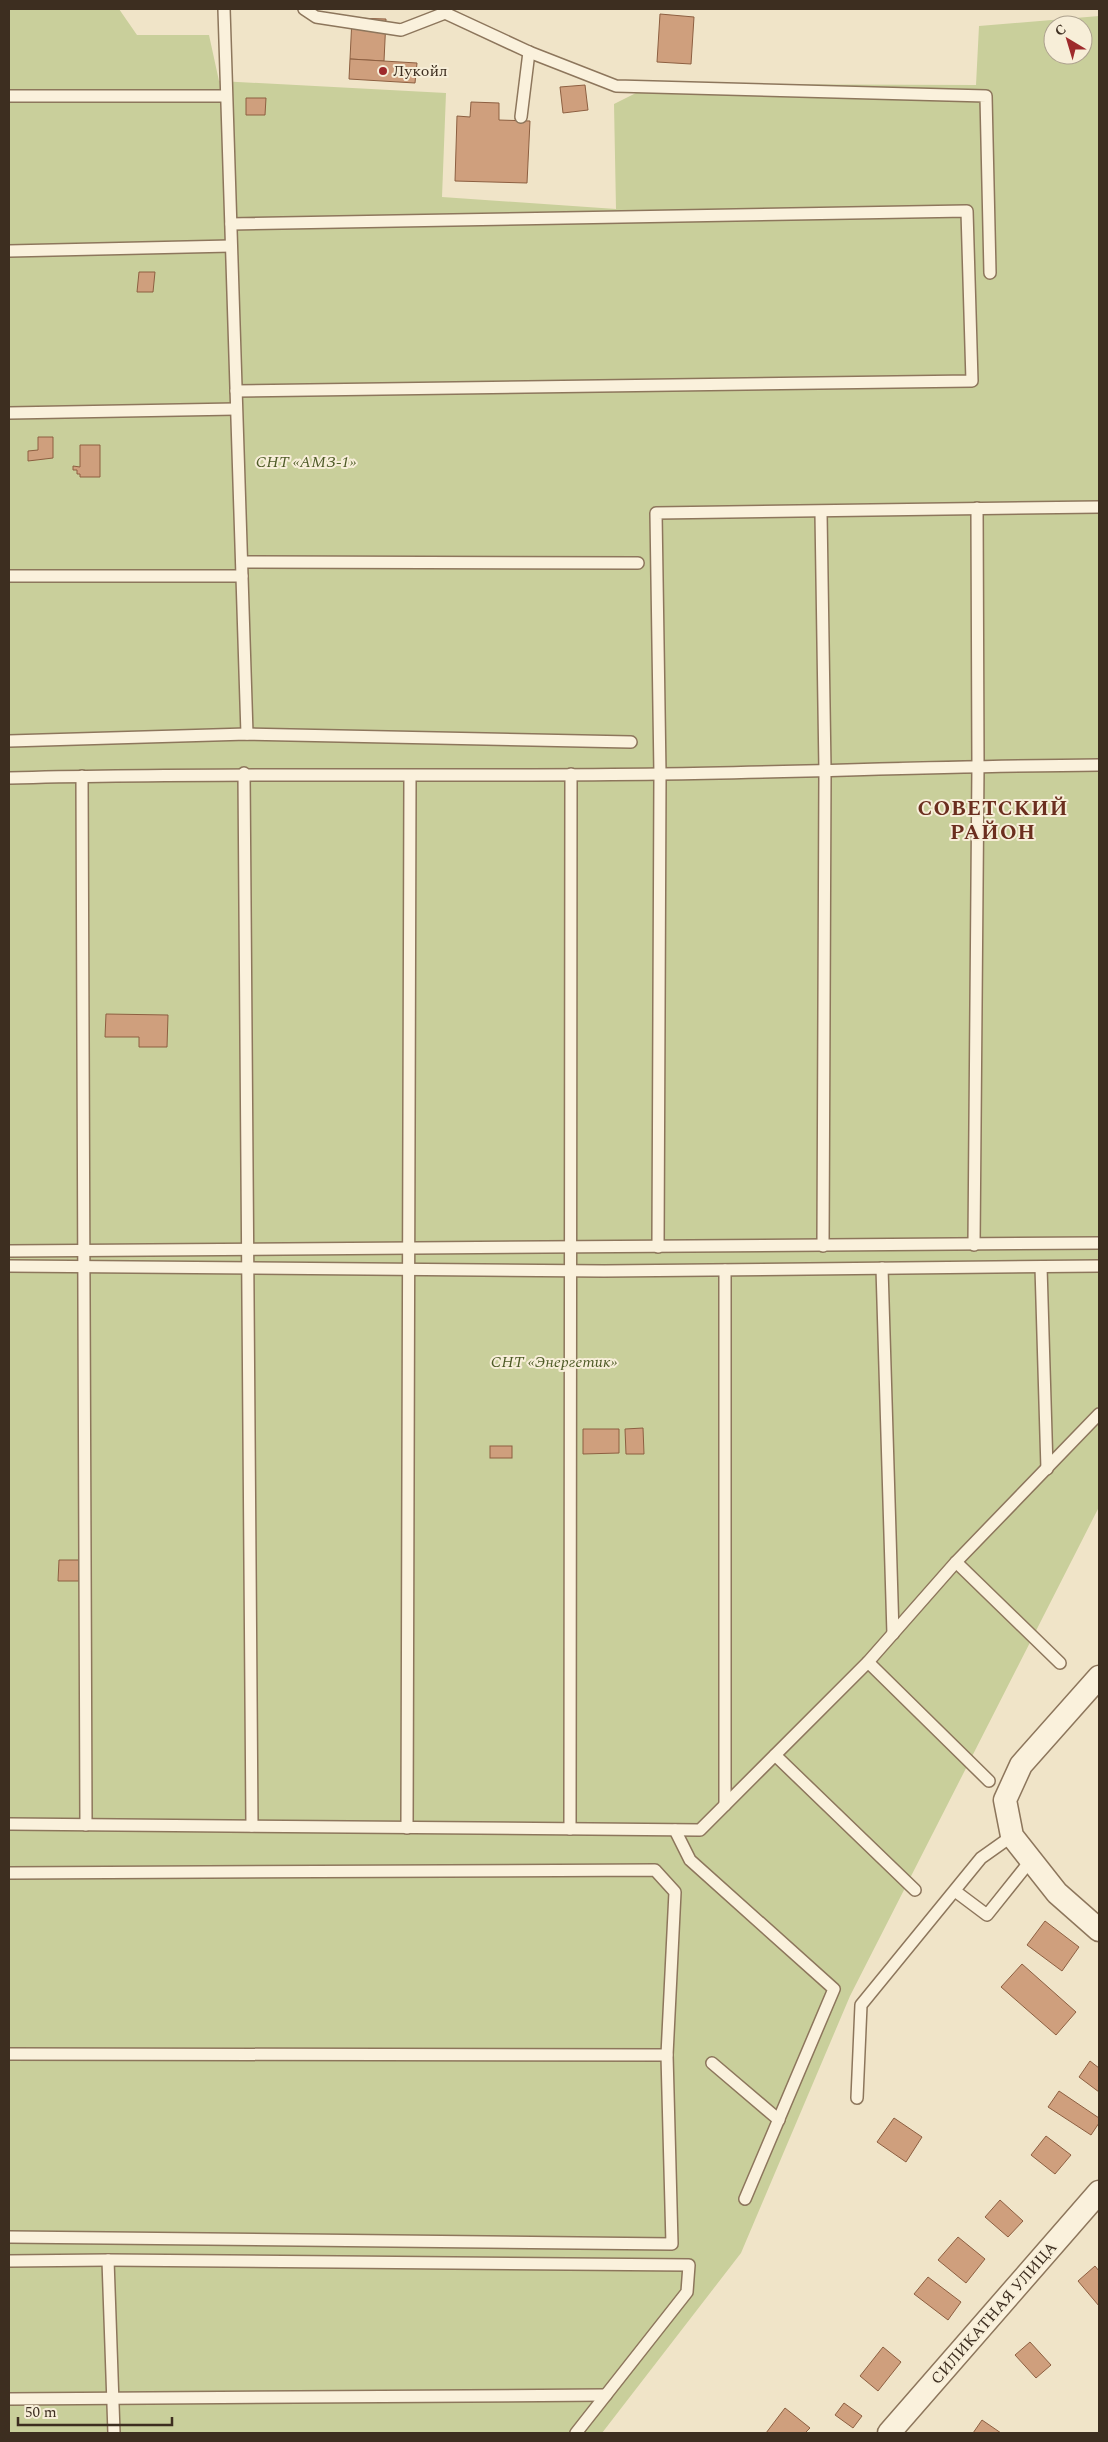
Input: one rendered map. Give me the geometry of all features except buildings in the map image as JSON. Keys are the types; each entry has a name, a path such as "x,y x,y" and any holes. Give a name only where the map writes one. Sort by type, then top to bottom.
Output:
{"street":[{"path":"1099,1676 1021,1765 1004,1800 1012,1836 1057,1893 1099,1930"},
{"name":"СИЛИКАТНАЯ УЛИЦА","path":"889,2433 1099,2192"}],"lane":[{"path":"224,9 247,734"},
{"path":"304,9 316,17 401,30 446,11 529,52 616,86 986,96 990,273"},
{"path":"521,117 529,52"},
{"path":"9,96 226,96"},
{"path":"231,224 967,211 972,381 236,391"},
{"path":"9,250 231,246"},
{"path":"9,413 236,409"},
{"path":"658,1247 660,774 656,513 821,513 977,508 1099,507"},
{"path":"974,1245 978,766 977,508"},
{"path":"821,513 825,770 823,1246"},
{"path":"242,562 638,563"},
{"path":"9,576 242,576"},
{"path":"9,741 247,734 631,742"},
{"path":"9,778 244,773 410,776 660,774 978,766 1099,766"},
{"path":"244,773 252,1826"},
{"path":"570,1829 572,774"},
{"path":"82,776 86,1825"},
{"path":"407,1828 410,776"},
{"path":"9,1251 1099,1243"},
{"path":"9,1266 571,1271 1099,1266"},
{"path":"1041,1267 1046,1469"},
{"path":"882,1268 893,1634"},
{"path":"725,1270 725,1805"},
{"path":"9,1824 700,1830 868,1662 956,1562 1099,1414"},
{"path":"956,1562 1060,1663"},
{"path":"868,1662 989,1781"},
{"path":"775,1755 915,1890"},
{"path":"674,1830 690,1860 834,1989 746,2199"},
{"path":"857,2098 861,2005 981,1858 1012,1836"},
{"path":"954,1891 987,1915 1030,1860"},
{"path":"9,1873 655,1870 675,1892 666,2055 672,2244 9,2237"},
{"path":"9,2054 666,2055"},
{"path":"712,2063 779,2120"},
{"path":"108,2260 114,2433"},
{"path":"9,2261 108,2260 689,2265 687,2292 576,2433"},
{"path":"9,2399 606,2395"}],"green space":[{"name":"СНТ «Энергетик»","path":"9,9 119,9 137,35 209,35 219,81 446,93 442,197 616,209 614,104 654,84 976,85 979,26 1043,21 1043,65 1093,65 1093,16 1099,16 1099,1507 850,1996 741,2253 602,2433 9,2433"}],"place":[{"name":"Лукойл","path":"383,71"}],"district":[{"name":"СОВЕТСКИЙ РАЙОН","path":"993,821"}],"park label":[{"name":"СНТ «АМЗ-1»","path":"306,462"}]}
